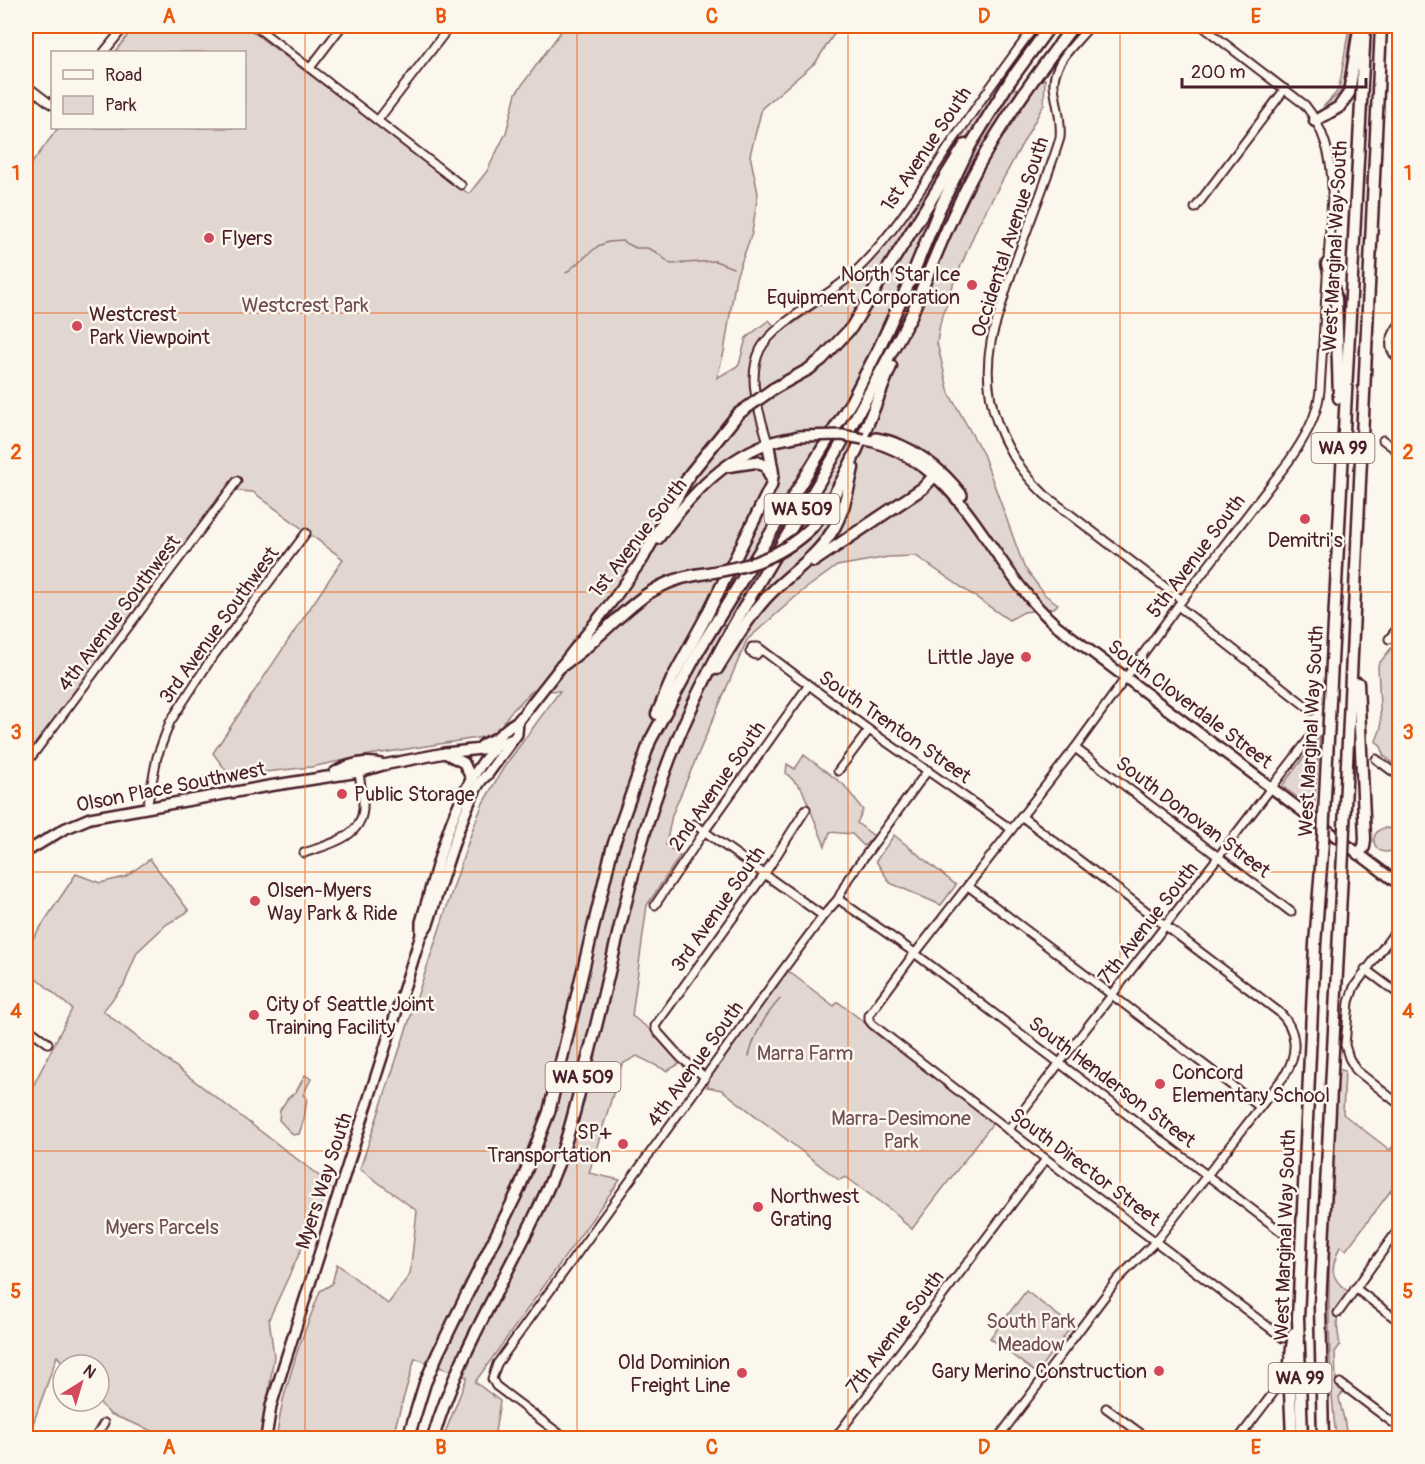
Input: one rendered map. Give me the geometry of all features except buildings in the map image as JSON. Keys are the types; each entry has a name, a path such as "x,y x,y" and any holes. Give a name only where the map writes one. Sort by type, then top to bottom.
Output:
{"highway":[{"name":"WA 509","path":"408,1438 425,1383 519,1189 549,1112 612,849 650,741 699,650 850,402 879,348 939,210 962,164 1013,76 1050,26"},
{"name":"WA 509","path":"433,1438 448,1393 558,1163 573,1114 630,889 655,800 674,748 736,618 814,491 911,316 943,239 977,168 1025,90 1073,26"},
{"path":"1316,121 1339,107 1349,93 1359,26"},
{"name":"West Marginal Way South","path":"1302,1438 1298,1318 1365,26"},
{"name":"West Marginal Way South","path":"1323,1438 1320,1305 1355,622 1381,26"},
{"path":"641,561 690,474 726,426 738,414 773,389 822,359 851,328 948,170 1013,76"},
{"path":"1327,264 1336,299 1338,329 1341,501"},
{"path":"559,668 644,595 670,581 741,567 776,555 812,527 829,504 860,444 911,316"},
{"path":"650,741 653,725 672,679 734,564 771,486 773,473 768,443"},
{"path":"695,702 749,618 765,598 823,544 835,526 845,500 860,444"},
{"path":"729,466 751,462 760,463 768,470 771,486"},
{"path":"786,579 923,488 934,476"},
{"path":"1355,622 1365,839 1364,847 1358,854"},
{"path":"1292,1438 1289,1369 1290,1351 1298,1318"},
{"path":"1322,1381 1330,1438"}],"main road":[{"name":"South Cloverdale Street","path":"768,443 799,436 842,435 860,444 873,442 906,456 934,476 959,500 1023,592 1046,616 1400,885"},
{"name":"South Cloverdale Street","path":"860,444 878,438 893,442 931,464 955,485 996,545 1000,559"},
{"name":"1st Avenue South","path":"515,722 689,498 715,474 768,443"},
{"name":"Olson Place Southwest","path":"489,749 484,742 495,738 515,722"},
{"path":"515,722 517,734"},
{"name":"Myers Way South","path":"421,936 421,922 456,812 489,749 515,722"},
{"name":"Olson Place Southwest","path":"26,852 64,829 90,818 359,772 445,753 489,749 506,743 517,734"},
{"name":"Myers Way South","path":"266,1438 271,1406 421,936 428,924 461,825 483,777 487,775 517,734"},
{"path":"483,777 491,759 489,749"},
{"path":"445,753 465,763 472,780"},
{"name":"Olson Place Southwest","path":"330,776 341,768 356,764 373,762 383,765"}],"street":[{"path":"105,51 124,26"},
{"path":"255,26 461,185"},
{"path":"310,68 342,26"},
{"path":"378,120 450,26"},
{"name":"1st Avenue South","path":"768,443 753,375 757,356 765,342 777,330 847,279 888,236 988,89 1035,26"},
{"name":"Occidental Avenue South","path":"1090,26 1055,72 1054,85 1060,114 1060,138 1010,279 991,341 989,367 993,406 1000,432 1018,465 1045,495 1311,710"},
{"name":"5th Avenue South","path":"869,1020 869,1015 915,953 1075,747 1180,603 1290,461 1314,419 1320,391 1332,196 1332,174 1325,142 1316,121 1305,105 1202,26"},
{"path":"26,85 51,104"},
{"path":"1195,208 1285,89"},
{"path":"1400,323 1391,341 1390,352 1400,360"},
{"path":"1383,440 1400,453"},
{"name":"4th Avenue Southwest","path":"26,764 237,481"},
{"name":"3rd Avenue Southwest","path":"147,808 157,757 170,722 209,662 306,533"},
{"path":"1389,639 1400,626"},
{"name":"South Trenton Street","path":"761,650 869,730 1011,829"},
{"name":"2nd Avenue South","path":"655,905 808,686"},
{"path":"838,771 869,730"},
{"name":"7th Avenue South","path":"1008,1130 1312,735"},
{"name":"South Donovan Street","path":"1075,747 1291,912"},
{"path":"1376,759 1400,777"},
{"name":"4th Avenue South","path":"565,1438 496,1386 492,1379 497,1364 838,898 848,879 928,770"},
{"path":"303,853 345,838 357,827 364,807 359,772"},
{"name":"3rd Avenue South","path":"705,1077 681,1058 655,1028 764,875 806,809"},
{"path":"998,1438 1116,1280 1156,1241 1208,1176 1289,1068 1294,1055 1294,1039 1288,1022 1279,1012 1021,816"},
{"path":"694,824 823,916"},
{"path":"968,886 1260,1107"},
{"name":"South Henderson Street","path":"838,898 915,953 1287,1236"},
{"path":"1400,925 1365,969 1354,987 1349,1002 1345,1045 1349,1058 1362,1076 1400,1105"},
{"path":"1365,969 1400,995"},
{"name":"South Director Street","path":"869,1020 1008,1130 1283,1338"},
{"path":"26,1027 48,1043"},
{"name":"7th Avenue South","path":"835,1438 1046,1159"},
{"path":"1338,1313 1400,1227"},
{"path":"1355,1288 1400,1322"},
{"path":"1340,1383 1400,1428"},
{"path":"1239,1438 1277,1388"},
{"path":"1107,1408 1147,1438"},
{"path":"95,1438 104,1423"}],"green space":[{"name":"Westcrest Park","path":"135,26 245,26 469,194 487,171 506,133 516,93 565,26 839,26 816,62 762,108 750,155 758,193 752,233 736,277 724,352 717,378 739,365 746,338 769,320 780,333 838,292 868,264 910,213 987,99 1045,79 1044,104 978,225 954,282 940,324 937,343 949,393 983,454 1024,567 1045,595 1058,604 1054,608 1024,612 1009,620 916,556 888,557 837,566 801,592 747,640 672,815 666,845 680,856 647,905 632,1016 652,1031 681,1063 667,1071 637,1056 622,1064 589,1173 620,1180 475,1382 500,1401 494,1438 443,1438 467,1377 415,1358 392,1438 276,1438 283,1400 298,1349 320,1291 332,1284 337,1264 388,1304 410,1274 417,1211 360,1169 483,803 504,767 560,691 533,690 509,714 496,735 369,755 311,767 230,776 213,753 343,559 253,492 224,490 26,760 26,171 57,129 246,129 246,51 116,51"},
{"path":"1349,26 1351,26 1344,84 1339,94 1323,107 1336,93 1340,83"},
{"path":"1399,638 1399,768 1383,755 1382,748 1376,741 1381,728 1378,665"},
{"path":"1320,736 1314,810 1282,786"},
{"path":"804,755 844,785 863,810 857,823 874,836 864,846 852,834 830,832 825,846 802,789 786,773 787,764 795,769"},
{"path":"1386,828 1395,831 1398,840 1395,849 1386,852 1377,849 1374,840 1377,831"},
{"path":"894,835 956,885 941,905 890,883 876,861"},
{"name":"Myers Parcels","path":"150,859 189,911 167,924 137,952 124,985 103,1011 331,1185 269,1319 274,1356 262,1438 170,1438 110,1414 111,1353 51,1353 51,1373 28,1438 26,1438 26,1100 72,1009 26,969 26,949 76,874 100,883 125,877"},
{"name":"Marra-Desimone Park","path":"788,971 834,1006 838,1002 993,1123 912,1229 900,1217 846,1177 839,1180 722,1090 707,1087 710,1076"},
{"path":"1338,1069 1345,1071 1343,1114 1390,1150 1399,1138 1400,1191 1392,1189 1346,1250 1340,1246 1333,1267 1338,1282 1350,1293 1341,1307 1338,1318 1337,1329 1340,1345 1335,1352 1336,1383 1345,1390 1339,1397 1346,1434 1349,1438 1336,1438 1330,1346 1331,1207"},
{"path":"305,1075 311,1079 303,1095 307,1098 304,1119 299,1134 293,1135 279,1120 280,1110 288,1098 296,1092"},
{"name":"South Park Meadow","path":"1026,1291 1072,1326 1036,1373 990,1338"}],"waterway":[{"path":"566,273 598,246 608,242 622,241 636,248 647,248 656,252 671,264 715,261 733,268"},
{"path":"749,1056 761,1026 780,999"}],"place":[{"name":"Flyers","path":"209,238"},
{"name":"North Star Ice Equipment Corporation","path":"972,285"},
{"name":"Westcrest Park Viewpoint","path":"77,326"},
{"name":"Demitri's","path":"1305,519"},
{"name":"Little Jaye","path":"1026,657"},
{"name":"Public Storage","path":"342,794"},
{"name":"Olsen-Myers Way Park & Ride","path":"255,901"},
{"name":"City of Seattle Joint Training Facility","path":"254,1015"},
{"name":"Concord Elementary School","path":"1160,1084"},
{"name":"SP+ Transportation","path":"623,1144"},
{"name":"Northwest Grating","path":"758,1207"},
{"name":"Gary Merino Construction","path":"1159,1371"},
{"name":"Old Dominion Freight Line","path":"742,1373"}],"park label":[{"name":"Marra Farm","path":"805,1053"}]}
